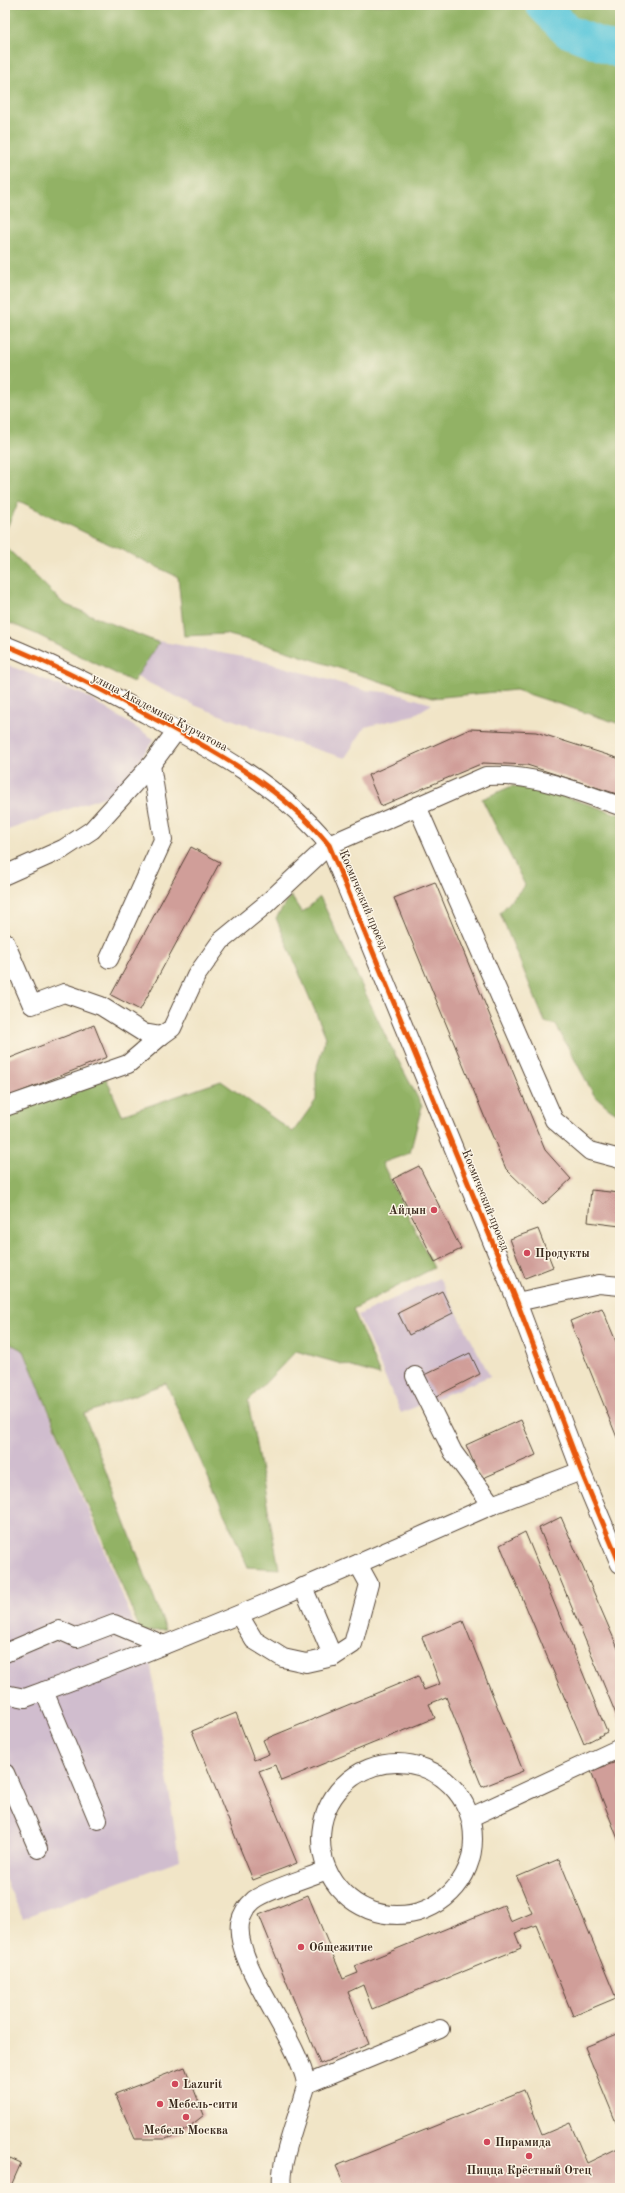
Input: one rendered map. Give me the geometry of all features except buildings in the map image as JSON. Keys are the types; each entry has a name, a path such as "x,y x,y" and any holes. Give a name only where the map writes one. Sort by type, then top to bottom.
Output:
{"street":[{"name":"улица Академика Курчатова","path":"5,645 41,660 177,730 223,757 272,790 315,828 329,845"},
{"path":"5,874 63,849 92,830 151,765 177,730"},
{"path":"109,959 163,840 151,765"},
{"path":"5,1107 128,1064 172,1028 196,976 221,941 265,905 329,845 486,776 509,775 531,778 620,806"},
{"path":"417,806 554,1120 590,1151 620,1159"},
{"name":"Космический проезд","path":"329,845 517,1302 581,1471 620,1564"},
{"path":"5,942 32,1004 64,993 101,1006 144,1033 161,1036"},
{"path":"517,1302 600,1284 620,1286"},
{"path":"415,1376 452,1452 492,1505"},
{"path":"5,1694 25,1698 164,1645 303,1588 492,1505 581,1471"},
{"path":"239,1615 254,1640 283,1658 306,1662 333,1657 353,1644 363,1612 369,1584 358,1564"},
{"path":"303,1588 333,1657"},
{"path":"5,1652 59,1630 76,1638 114,1624 164,1645"},
{"path":"44,1691 98,1820"},
{"path":"471,1817 620,1748"},
{"path":"395,1763 420,1766 442,1777 459,1794 471,1817 474,1842 469,1867 455,1889 436,1906 412,1914 386,1915 362,1907 341,1892 327,1870 321,1840 323,1821 332,1798 349,1780 370,1768 395,1763"},
{"path":"5,1773 38,1849"},
{"path":"283,2188 280,2183 285,2158 307,2084 295,2053 247,1956 241,1938 240,1923 247,1908 257,1898 327,1870"},
{"path":"307,2084 440,2029"}],"shaded area":[{"path":"57,622 259,660 364,690 394,693 432,704 414,715 365,727 345,758 286,740 194,705 50,635"},
{"path":"5,664 86,696 154,739 118,792 5,831"},
{"path":"439,1278 490,1376 401,1413 358,1315"},
{"path":"5,1342 24,1351 151,1666 179,1860 23,1918 5,1879"}],"green space":[{"path":"5,5 620,5 620,724 516,690 432,698 264,644 225,634 184,636 178,577 19,501 5,532"},
{"path":"5,546 64,604 159,643 133,682 36,634 5,621"},
{"path":"512,786 548,791 620,815 620,1115 594,1095 556,1025 545,1022 500,913 525,885 482,799"},
{"path":"291,896 302,913 320,897 386,1037 422,1106 410,1153 382,1163 434,1268 353,1309 380,1375 296,1351 248,1401 279,1569 248,1567 166,1383 84,1414 166,1630 141,1632 24,1351 5,1341 5,1110 106,1078 122,1115 221,1081 293,1132 316,1100 316,1070 326,1037 276,918"}],"waterway":[{"path":"542,5 567,31 620,52"}],"cycle path":[{"path":"5,645 58,668 194,740 219,755 267,786 289,804 329,845 517,1302 581,1471 620,1564"}],"place":[{"name":"Айдын","path":"434,1210"},
{"name":"Продукты","path":"527,1253"},
{"name":"Общежитие","path":"301,1947"},
{"name":"Lazurit","path":"175,2084"},
{"name":"Мебель-сити","path":"160,2104"},
{"name":"Мебель Москва","path":"186,2117"},
{"name":"Пирамида","path":"487,2142"},
{"name":"Пицца Крёстный Отец","path":"529,2156"}]}
